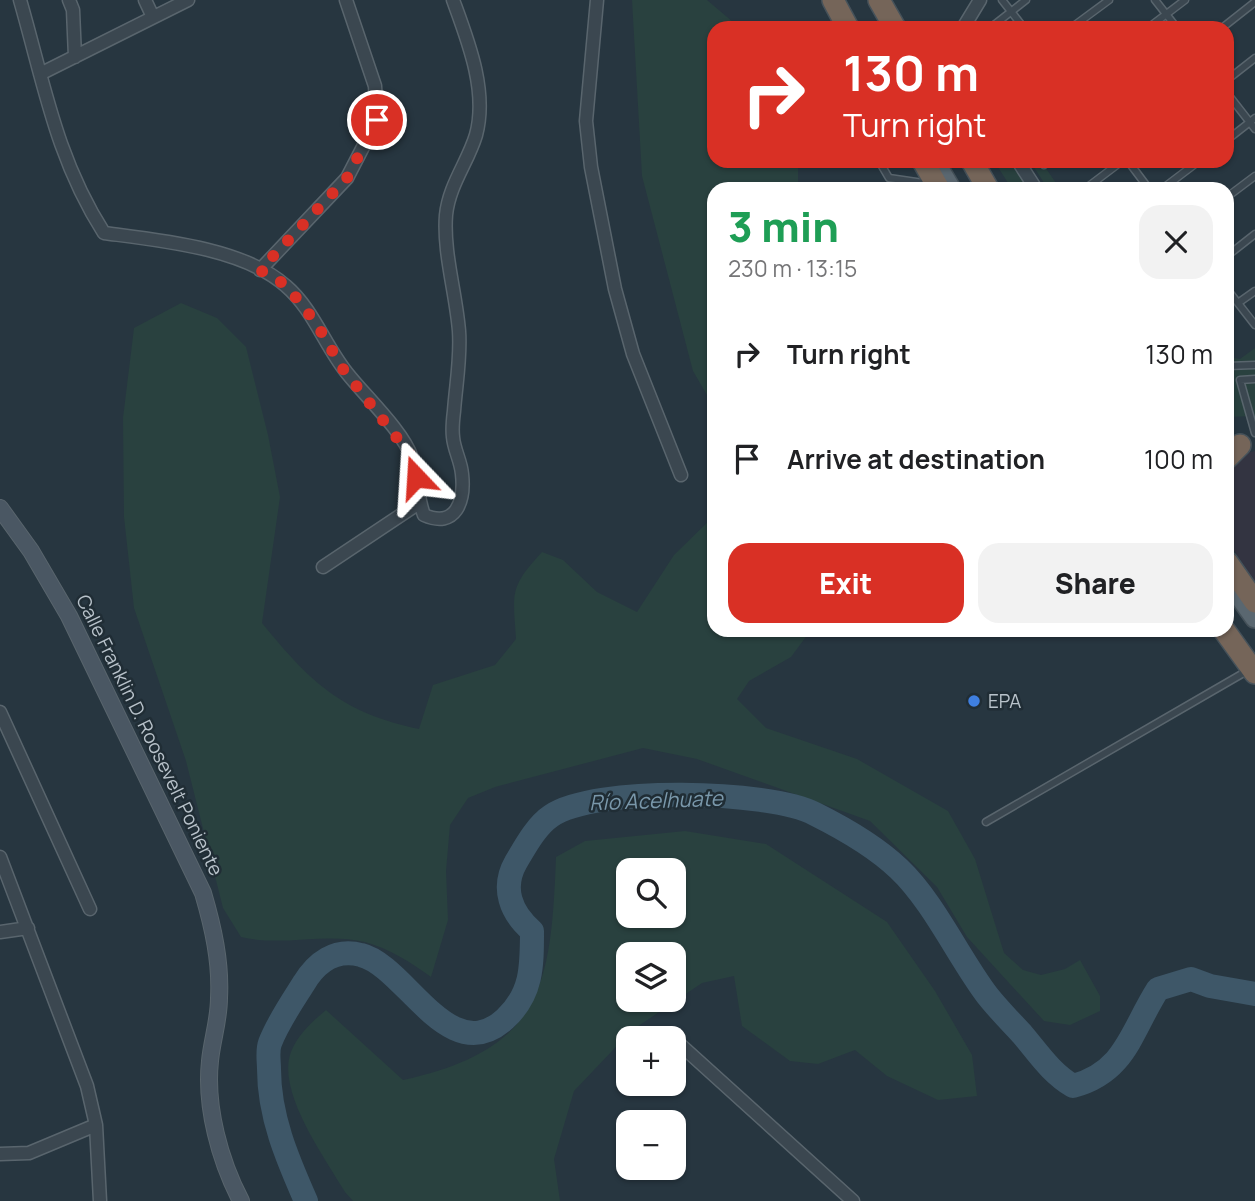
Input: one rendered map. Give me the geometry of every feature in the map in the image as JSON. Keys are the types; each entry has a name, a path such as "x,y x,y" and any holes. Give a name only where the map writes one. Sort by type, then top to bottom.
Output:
{"highway":[{"path":"833,0 844,21"},
{"path":"1234,572 1255,603"},
{"path":"1230,637 1254,666"}],"main road":[{"path":"842,0 854,21"},
{"name":"Calle Franklin D. Roosevelt Poniente","path":"0,508 31,551 69,616 203,893 214,933 219,981 218,1012 210,1062 210,1093 222,1154 241,1201"},
{"path":"1234,588 1255,618"},
{"path":"1234,630 1254,666"}],"street":[{"path":"20,0 42,91 60,147 87,208 104,233 192,244 260,270 286,285 316,323 343,369 411,456 419,503 424,515 437,521 447,519 456,510 461,496 462,474 453,439 459,333 446,215 454,186 475,135 479,112 477,80 453,0"},
{"path":"69,0 73,10 75,57"},
{"path":"145,0 152,15"},
{"path":"40,74 152,15 188,0"},
{"path":"260,270 347,178 377,120 375,86 346,0"},
{"path":"597,0 586,121 591,167 615,289 633,354 681,475"},
{"path":"967,21 980,0"},
{"path":"323,567 419,503"},
{"path":"0,712 90,909"},
{"path":"0,857 78,1056 96,1125 100,1201"},
{"path":"0,932 28,928"},
{"path":"686,1051 853,1201"},
{"path":"0,1154 29,1153 96,1125"}],"lane":[{"path":"1002,0 1018,21"},
{"path":"999,21 1027,0"},
{"path":"1080,21 1109,0"},
{"path":"1155,0 1172,21"},
{"path":"1157,21 1185,0"},
{"path":"1231,21 1255,2"},
{"path":"1234,74 1255,58"},
{"path":"1234,101 1252,120 1255,129"},
{"path":"1234,134 1252,120"},
{"path":"883,168 889,178 915,182"},
{"path":"1094,182 1113,168"},
{"path":"1171,182 1190,168"},
{"path":"1234,192 1255,176"},
{"path":"1234,250 1255,234"},
{"path":"1238,303 1255,291"},
{"path":"1234,298 1255,325"},
{"path":"1234,366 1255,365"},
{"path":"1238,444 1240,380 1255,379"},
{"path":"986,822 1254,666"}],"shaded area":[{"path":"1255,451 1255,582 1234,550 1234,466 1246,453"}],"green space":[{"path":"632,0 707,0 732,21 707,21 707,168 798,168 798,182 707,182 707,395 693,371 642,176"},
{"path":"998,168 1016,168 1024,182 1008,182"},
{"path":"1034,168 1046,168 1055,182 1044,182"},
{"path":"181,303 217,318 246,347 280,497 262,623 296,662 330,692 369,714 419,729 433,685 495,665 516,639 514,600 518,583 542,552 563,560 597,592 637,612 674,555 707,523 707,637 806,637 791,657 749,681 737,699 766,728 857,759 948,811 975,859 1004,953 1023,970 1041,975 1065,969 1080,960 1100,996 1100,1011 1070,1025 1044,1021 967,937 937,887 870,821 697,759 643,748 495,787 468,798 450,825 446,871 448,920 431,977 400,956 365,942 335,938 272,941 241,937 223,908 186,761 134,608 124,517 123,418 134,328"},
{"path":"1255,348 1255,416 1234,417 1234,358 1240,359"},
{"path":"685,831 766,844 887,922 935,991 972,1055 977,1096 938,1100 887,1076 855,1050 818,1064 790,1061 742,1026 734,976 702,983 686,994 686,942 616,942 616,1012 659,1012 638,1026 616,1026 616,1047 574,1091 554,1159 560,1201 353,1201 315,1143 296,1104 288,1068 297,1040 326,1010 403,1080 450,1067 485,1050 512,1030 530,1005 542,976 550,942 556,857 585,841"}],"waterway":[{"name":"Río Acelhuate","path":"306,1201 276,1120 268,1053 277,1027 309,976 327,959 352,953 378,963 429,1010 447,1024 465,1032 485,1031 505,1019 521,1000 529,979 532,956 532,931 510,900 509,881 516,862 540,825 551,816 573,806 641,796 723,796 760,800 815,814 859,838 899,869 911,882 987,995 1052,1069 1073,1086 1091,1080 1116,1060 1158,989 1191,979 1210,986 1255,994"}],"place":[{"name":"EPA","path":"974,701"}],"route":[{"path":"377,120 347,178 326,204 260,270 286,285 316,323 343,369 400,439 411,456 416,477"}]}
